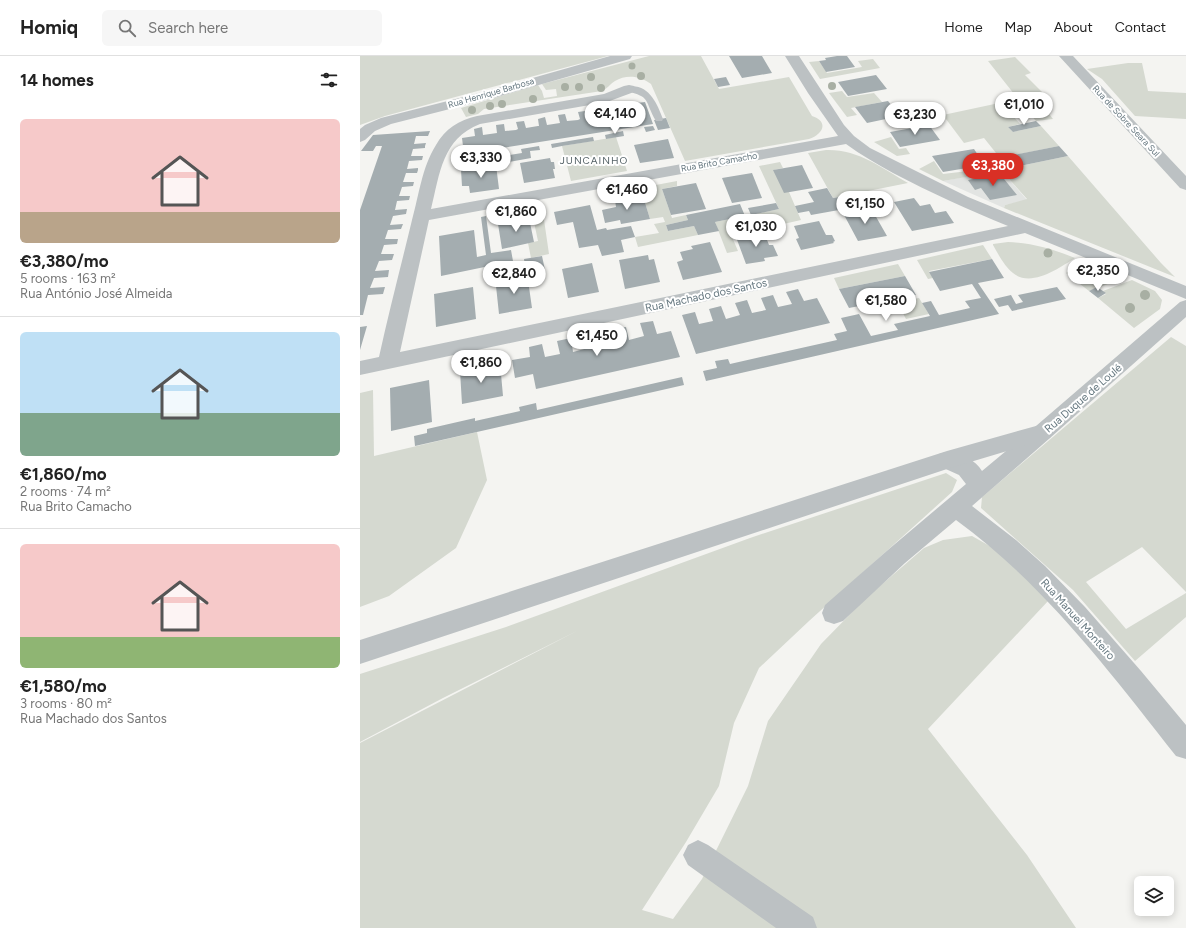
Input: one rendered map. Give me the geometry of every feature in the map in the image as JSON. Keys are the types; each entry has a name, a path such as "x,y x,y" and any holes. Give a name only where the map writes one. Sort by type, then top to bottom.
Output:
{"street":[{"name":"Rua Henrique Barbosa","path":"360,136 370,128 386,121 625,56"},
{"path":"792,56 826,110 849,139 865,151 930,186 1024,228 1186,293"},
{"name":"Rua de Sobre Seara Sul","path":"1066,56 1186,185"},
{"path":"388,362 399,308 423,216 433,170 441,149 450,136 464,125 477,120 493,116 607,98 619,95 629,89"},
{"name":"Rua Brito Camacho","path":"423,216 849,139"},
{"name":"Rua Machado dos Santos","path":"360,368 1024,228"},
{"name":"Rua Duque de Loulé","path":"834,613 897,556 1044,432 1186,308"},
{"path":"360,652 947,460 1044,432"},
{"path":"947,460 968,469 975,477 978,488"},
{"name":"Rua Manuel Monteiro","path":"956,507 986,529 1036,573 1083,621 1186,746"},
{"path":"698,855 802,928"}],"lane":[{"path":"629,89 639,90 649,96 659,119"}],"shaded area":[{"path":"360,56 608,56 385,116 360,125"},
{"path":"649,56 701,56 719,89 789,77 812,116 821,122 822,128 817,135 809,139 685,161 651,84 643,79 624,77 613,82 602,91 484,109 478,114 466,117 461,108 538,85 544,98 557,96 556,89 546,90 542,84"},
{"path":"1015,57 1031,73 1025,75 1045,95 1036,97 1053,119 1036,121 1029,113 1014,117 1020,124 1008,127 1013,132 1041,126 1059,146 1000,158 984,138 964,143 943,115 1018,99 988,61"},
{"path":"873,59 880,68 820,79 809,62 819,61 827,73 862,67 858,61"},
{"path":"1128,63 1142,63 1148,91 1186,93 1186,119 1135,116 1102,79 1087,69"},
{"path":"842,91 847,97 874,93 882,102 851,108 857,115 847,117 829,93"},
{"path":"616,137 627,171 571,181 562,146"},
{"path":"891,137 899,149 906,148 910,154 897,156 874,142"},
{"path":"826,150 849,153 869,160 908,183 833,198 808,153"},
{"path":"1068,156 1161,263 1175,277 1004,208 1005,205 1027,199 1001,170"},
{"path":"934,161 943,174 968,171 972,176 943,181 919,169"},
{"path":"780,162 783,168 774,170 789,192 801,220 779,225 775,217 727,225 738,251 727,253 715,222 779,209 759,166"},
{"path":"1001,170 1027,200 1005,205 1004,208 943,181"},
{"path":"677,181 677,186 662,189 672,218 686,215 688,220 666,225 668,231 694,226 698,235 638,247 635,237 659,233 654,224 665,222 663,217 650,219 643,196 615,200 613,193"},
{"path":"542,206 549,254 531,258 528,243 538,241 531,208"},
{"path":"527,209 529,218 498,224 498,214"},
{"path":"1008,242 1042,247 1075,258 1045,275 1028,278 1020,277 1007,267 993,245"},
{"path":"983,245 992,259 929,271 933,278 928,279 917,260"},
{"path":"1083,261 1124,278 1089,291 1066,273"},
{"path":"898,264 905,276 839,289 834,278"},
{"path":"1132,280 1155,291 1162,300 1160,309 1134,328 1098,298 1106,294 1103,291"},
{"path":"919,298 929,314 906,319 897,302"},
{"path":"1171,337 1186,346 1186,592 1142,547 1086,582 1126,629 1186,593 1186,617 1135,661 1073,590 981,508 982,497"},
{"path":"373,390 374,456 477,432 487,480 456,548 389,596 360,607 360,393"},
{"path":"946,473 957,480 952,492 759,668 734,723 719,786 686,842 642,910 673,919 702,879 748,786 768,721 821,644 866,598 924,548 943,540 972,536 1004,554 1049,600 928,729 1027,855 1076,928 360,928 360,743 577,631 443,698 360,742 360,674 506,627 750,538"}],"building":[{"path":"729,56 762,56 772,73 742,78"},
{"path":"847,56 855,67 826,72 819,61 826,60 825,58"},
{"path":"876,75 887,89 848,96 838,82"},
{"path":"726,77 730,85 718,87 714,79"},
{"path":"888,101 900,116 867,123 855,107"},
{"path":"645,102 653,124 464,154 462,138 475,136 474,129 482,127 483,135 497,133 496,125 504,124 505,131 516,130 518,129 516,122 524,121 526,128 539,126 538,119 545,117 547,125 560,123 558,115 565,114 567,121 578,120 580,119 578,112 585,111 588,118 600,116 598,109 605,108 608,115 620,113 618,106 625,105 628,112 640,110 637,103"},
{"path":"666,118 670,128 658,130 654,120"},
{"path":"1036,121 1041,126 1013,132 1008,127"},
{"path":"929,125 940,140 900,147 890,132"},
{"path":"653,126 655,130 646,132 644,127"},
{"path":"430,131 428,136 416,136 414,144 426,143 425,148 413,149 411,156 423,156 422,160 409,161 407,169 418,168 418,170 417,173 406,173 403,182 414,182 413,186 402,187 399,196 410,196 409,200 397,201 395,210 407,209 406,214 393,216 390,225 403,224 401,229 388,230 385,239 398,239 397,244 384,245 381,254 394,254 392,260 379,261 375,271 389,270 388,277 374,278 370,288 385,287 383,294 368,295 363,315 360,315 360,210 382,146 376,146 373,151 361,151 373,135"},
{"path":"623,131 624,136 606,139 605,135"},
{"path":"593,137 594,141 552,148 551,144"},
{"path":"668,139 674,158 640,163 634,145"},
{"path":"539,146 540,150 530,151 531,158 509,162 509,165 500,167 500,163 492,164 491,158 479,160 479,157 495,154 496,157 522,153 521,149"},
{"path":"1059,146 1068,156 972,176 967,168 943,172 932,156 974,149 982,161"},
{"path":"550,158 551,162 554,162 555,169 553,169 555,178 524,183 520,163"},
{"path":"496,165 499,189 470,193 469,186 462,186 461,170"},
{"path":"802,165 813,188 784,193 773,170"},
{"path":"752,173 762,198 732,203 722,178"},
{"path":"1000,174 1017,195 990,200 981,188 975,190 968,180"},
{"path":"696,183 706,209 671,215 662,189"},
{"path":"827,188 833,198 858,194 861,198 846,201 850,208 811,215 809,211 798,213 795,206 814,202 808,192"},
{"path":"643,196 650,219 621,224 620,220 605,223 602,210 616,207 615,200"},
{"path":"914,198 920,206 930,204 935,213 946,211 954,223 912,231 894,202"},
{"path":"776,203 779,209 751,215 748,208"},
{"path":"740,204 745,216 715,222 719,231 698,235 694,226 668,231 666,225 688,220 686,215"},
{"path":"590,205 597,230 631,226 635,237 621,240 624,252 602,256 598,245 579,248 573,222 557,225 554,212"},
{"path":"871,208 887,236 858,241 843,213"},
{"path":"486,216 491,253 511,250 513,261 441,276 439,236 474,230 477,257 486,255 481,217"},
{"path":"529,218 534,242 502,249 498,224"},
{"path":"819,221 826,235 832,235 835,241 833,242 834,243 801,250 796,239 799,238 794,226"},
{"path":"764,232 769,245 773,245 778,256 764,258 765,261 746,264 736,237"},
{"path":"710,242 722,272 683,280 677,262 683,260 680,252 693,249 691,246"},
{"path":"648,255 649,260 654,259 660,282 625,289 619,260"},
{"path":"542,256 545,270 535,272 534,265 525,266 524,259"},
{"path":"992,259 1004,278 978,283 999,314 706,381 703,371 717,368 715,361 728,359 730,364 837,340 834,334 847,331 841,318 859,314 871,336 898,330 894,324 930,316 922,303 931,301 939,315 970,308 965,301 981,298 972,284 940,291 929,272"},
{"path":"592,263 599,292 568,298 562,269"},
{"path":"527,273 532,308 499,314 496,286 510,283 509,276"},
{"path":"905,276 916,295 849,308 839,289"},
{"path":"473,287 476,319 436,327 434,294"},
{"path":"1057,287 1066,299 1012,311 1008,305 999,307 994,299 1011,295 1016,304 1023,302 1018,295"},
{"path":"1097,287 1106,293 1098,298 1089,291"},
{"path":"798,289 804,301 817,298 830,323 696,354 682,315 695,312 699,324 713,321 709,309 721,306 726,319 740,315 735,303 747,300 752,313 766,310 761,298 773,295 778,307 792,304 786,292"},
{"path":"653,321 657,334 671,331 680,357 536,389 533,374 515,378 512,360 530,357 529,347 542,344 545,357 560,354 557,341 571,338 573,352 588,348 585,335 598,332 602,345 616,342 613,329 626,327 629,340 644,336 640,323"},
{"path":"367,326 360,350 360,327"},
{"path":"500,363 503,396 462,404 460,371"},
{"path":"682,377 684,385 415,446 414,436 427,433 427,429 475,418 475,421 520,411 519,407 536,403 537,410"},
{"path":"429,380 432,422 391,431 390,388"}],"district":[{"name":"JUNCAINHO","path":"594,160"}]}
